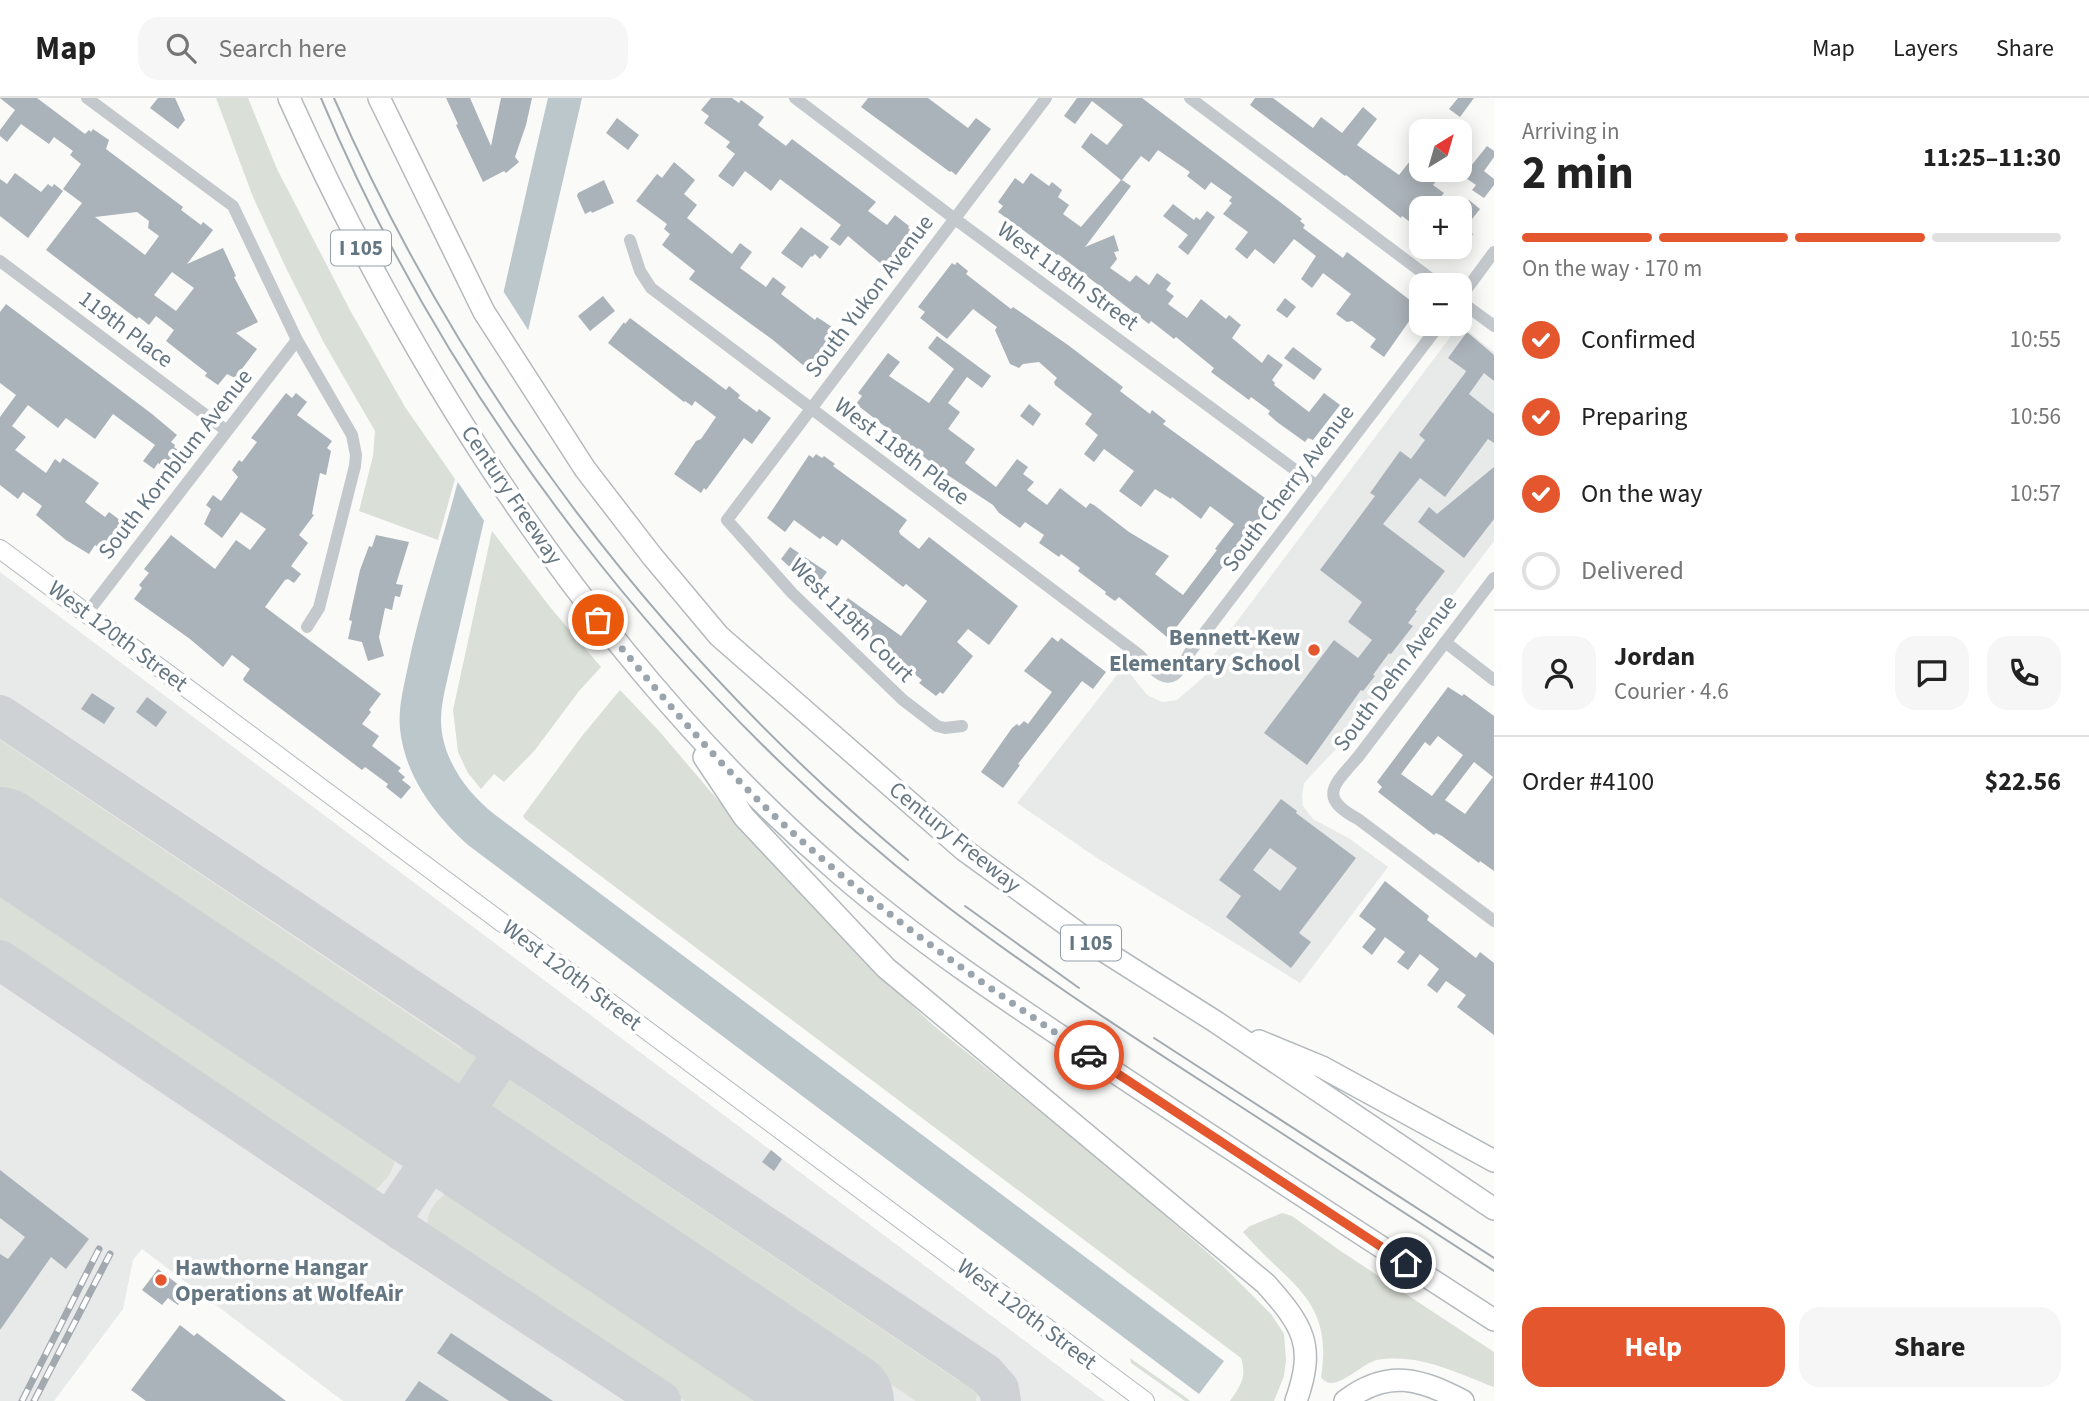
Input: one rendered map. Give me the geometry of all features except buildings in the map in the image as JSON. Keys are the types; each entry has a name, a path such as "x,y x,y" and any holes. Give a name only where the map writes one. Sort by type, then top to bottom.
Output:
{"highway":[{"name":"Century Freeway","path":"289,98 366,259 443,393 503,484 598,620 663,698 746,788 841,876 930,944 1176,1113 1494,1320"},
{"name":"Century Freeway","path":"379,98 484,312 585,468 652,556 719,636 964,850 1096,946 1216,1022 1494,1209"},
{"path":"663,698 744,817 886,968 1266,1284 1293,1315 1304,1343 1305,1372 1296,1401"},
{"path":"1216,1022 1322,1067 1494,1161"},
{"path":"1345,1401 1372,1386 1411,1380 1432,1384 1463,1401"}],"main road":[{"name":"West 120th Street","path":"0,549 1144,1401"}],"street":[{"path":"87,98 233,206 297,340 348,425 356,455 319,608 307,626"},
{"name":"West 118th Street","path":"795,98 1317,486"},
{"name":"South Yukon Avenue","path":"727,520 1046,98"},
{"path":"1191,98 1423,273"},
{"name":"West 118th Place","path":"630,240 640,271 651,288 1138,653 1160,675 1170,677"},
{"path":"1472,282 1494,252"},
{"name":"119th Place","path":"0,261 227,431"},
{"path":"1472,309 1494,326"},
{"name":"South Cherry Avenue","path":"1170,677 1176,674 1431,336"},
{"name":"South Kornblum Avenue","path":"87,613 297,340"},
{"name":"West 119th Court","path":"727,520 792,593 903,700 937,726 962,726"},
{"name":"South Dehn Avenue","path":"1494,578 1358,757 1334,784 1331,794 1343,811 1358,819 1494,921"},
{"path":"1445,642 1494,680"}],"shaded area":[{"path":"216,98 248,98 277,169 350,310 405,407 455,479 438,540 359,511 373,456 375,431 324,343 286,268 253,197"},
{"path":"548,98 582,98 444,692 442,734 450,760 465,784 494,814 1224,1361 1199,1394 468,845 433,807 415,778 408,763 400,729 403,689 419,619 470,433"},
{"name":"Bennett-Kew Elementary School","path":"1472,335 1494,352 1494,541 1337,748 1304,783 1303,806 1313,819 1350,839 1388,867 1300,983 1097,858 1017,803 1124,666 1147,695 1162,702 1177,700 1206,675 1208,665 1226,636 1451,336"},
{"path":"492,531 550,607 601,667 579,691 535,750 504,782 494,774 481,789 468,773 458,752 453,710"},
{"path":"0,572 1105,1401 343,1401 142,1249 133,1260 123,1309 54,1401 0,1401"},
{"path":"620,690 659,731 769,860 860,957 933,1025 1128,1183 1224,1267 1271,1314 1284,1334 1286,1360 1284,1376 1274,1401 1230,1401 1242,1381 1241,1358 525,819 523,816"},
{"path":"0,740 461,1049 465,1044 478,1060 468,1083 459,1092 447,1096 443,1093 447,1087 0,788"},
{"path":"0,889 388,1149 395,1156 395,1161 385,1180 374,1190 362,1187 0,944"},
{"path":"508,1078 526,1084 523,1089 959,1381 963,1377 974,1387 977,1393 976,1401 916,1401 495,1119 489,1126 482,1116 483,1104 493,1088"},
{"path":"447,1193 461,1197 766,1401 685,1401 429,1230 431,1209"},
{"path":"1282,1213 1292,1216 1494,1352 1494,1387 1437,1366 1408,1359 1377,1360 1340,1381 1326,1382 1321,1377 1323,1350 1314,1310 1303,1294 1243,1232 1250,1226"},
{"path":"1130,1358 1190,1401 1185,1401 1131,1363"}],"pier":[{"path":"500,286 530,333 487,525 455,478"}],"taxiway":[{"path":"0,715 986,1374 999,1389 1001,1401"},
{"path":"0,960 661,1401"},
{"path":"402,1231 396,1218 398,1209 494,1067 507,1060 521,1063"},
{"path":"416,1115 425,1129 431,1150 423,1172"}],"runway":[{"path":"0,837 844,1401"}],"tram line":[{"path":"321,98 374,213 435,324 503,432 578,536 660,635 747,729 839,817 936,898 1003,948 1139,1041 1494,1271"},
{"path":"334,98 386,207 444,313 507,415 577,512 652,606 732,695 817,780 908,860"},
{"path":"965,906 1079,988"},
{"path":"1154,1038 1494,1258"}],"railway":[{"path":"22,1401 99,1249"},
{"path":"34,1401 110,1254"}],"way so far":[{"path":"598,620 663,698 746,788 841,876 930,944 1089,1055"}],"place":[{"name":"Bennett-Kew Elementary School","path":"1314,650"},
{"name":"Hawthorne Hangar Operations at WolfeAir","path":"161,1280"}],"route":[{"path":"1089,1055 1406,1263"}]}
